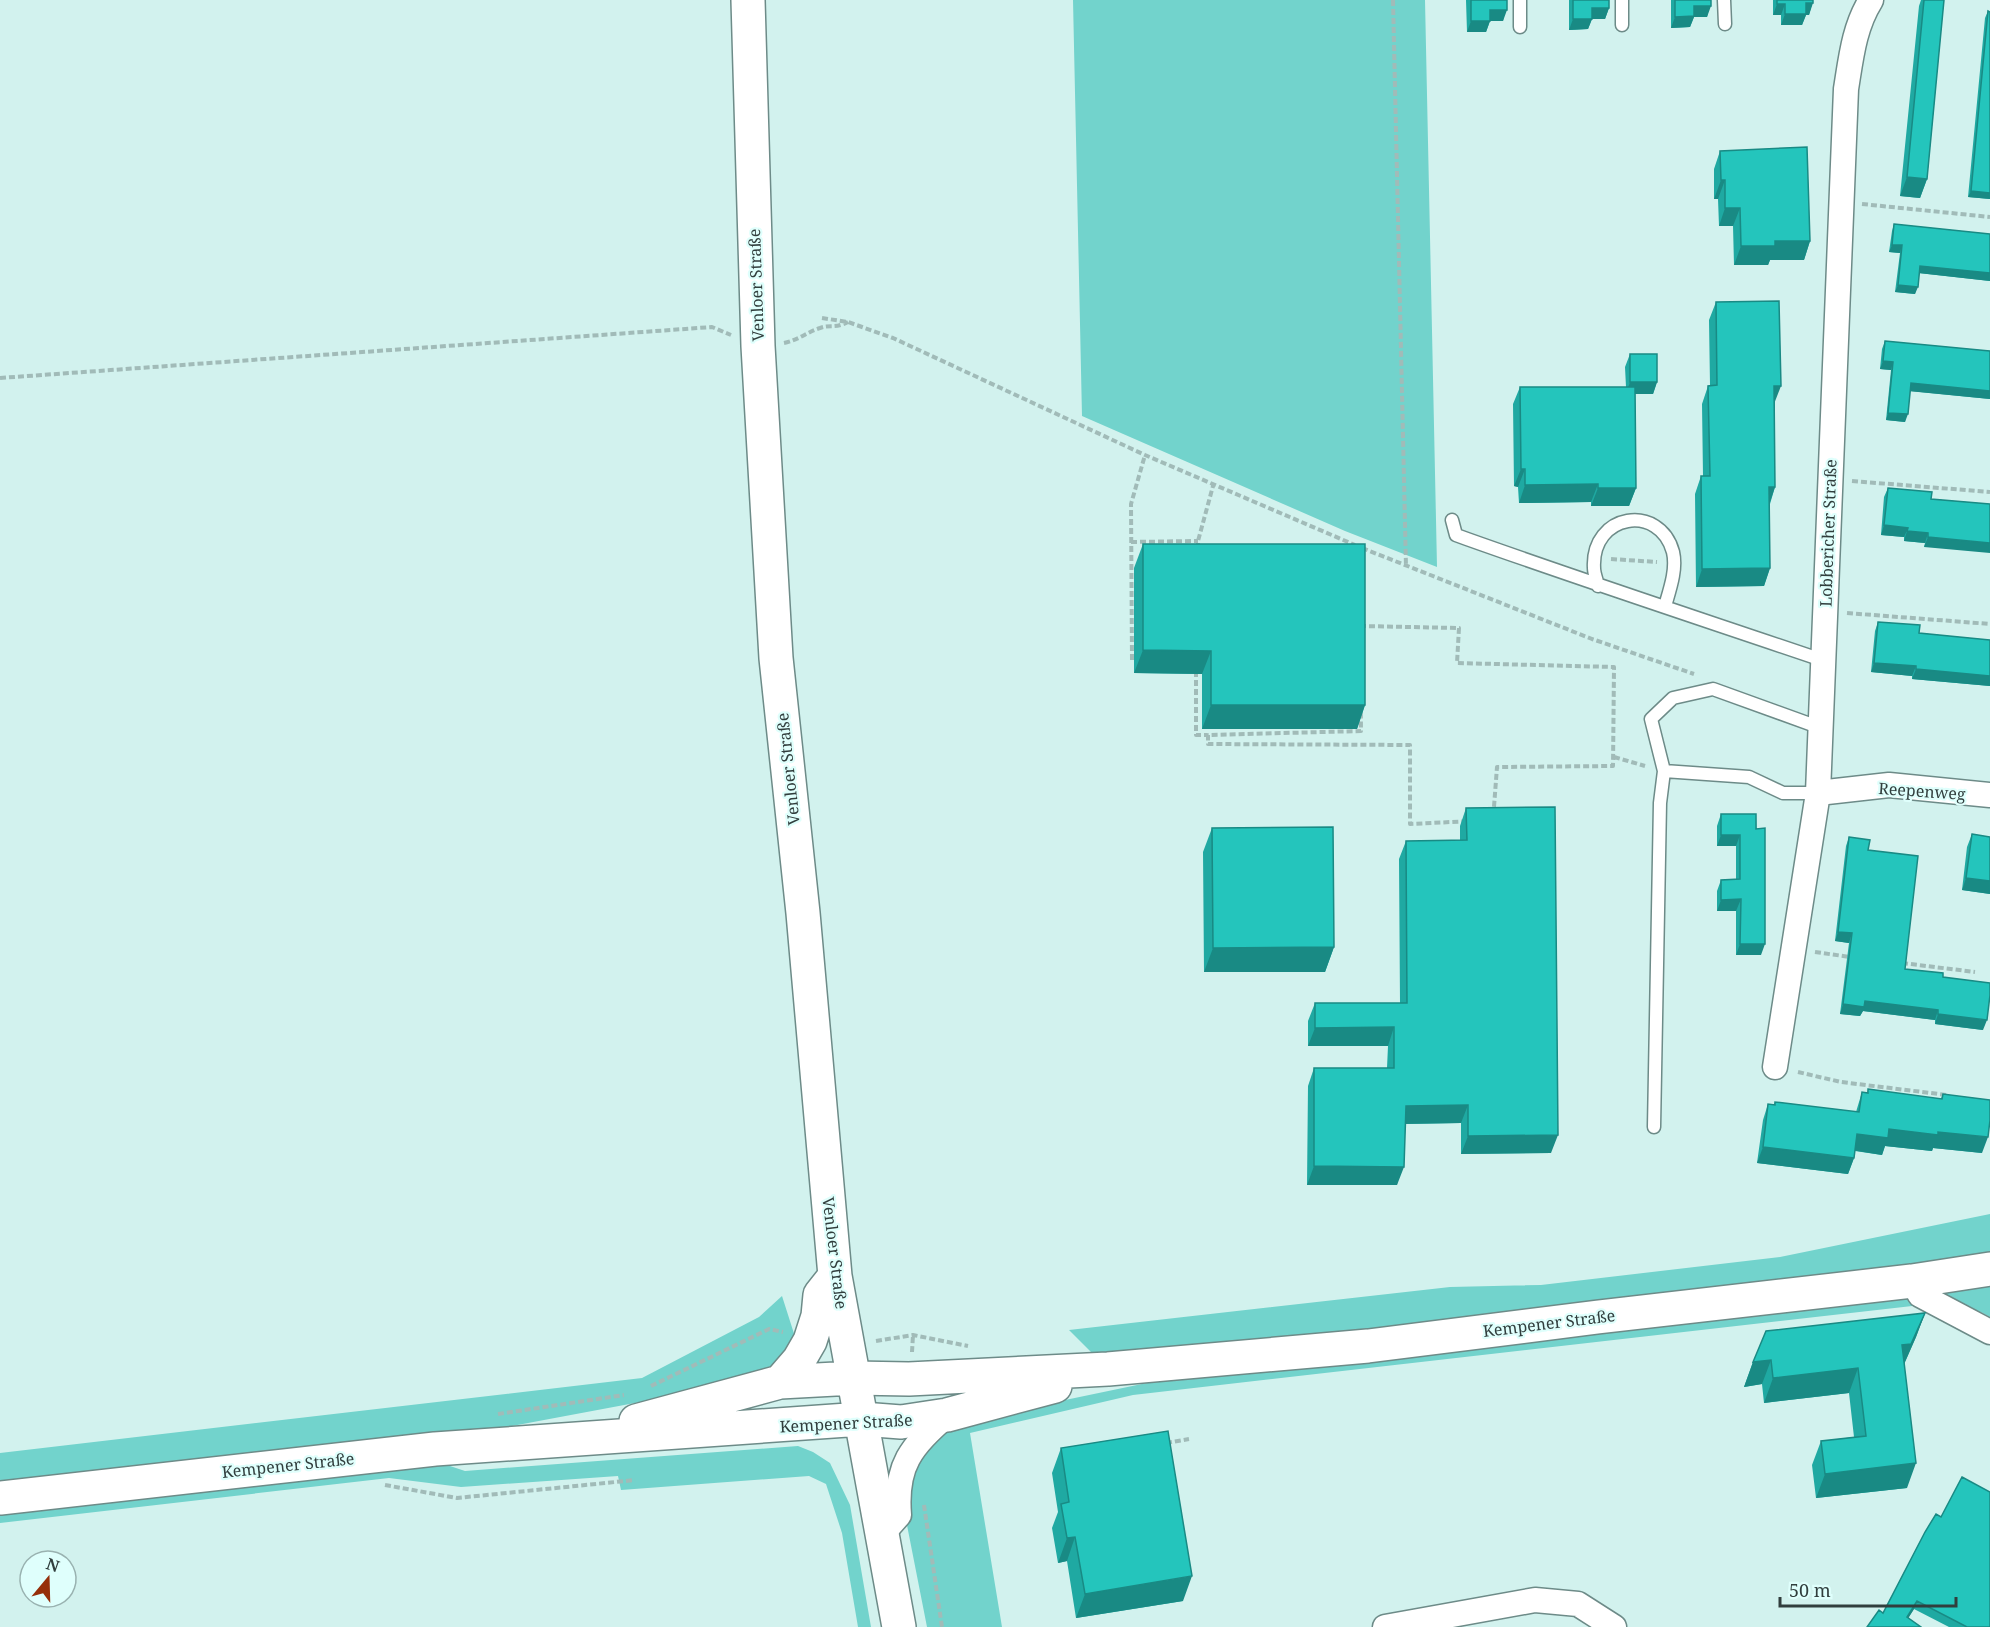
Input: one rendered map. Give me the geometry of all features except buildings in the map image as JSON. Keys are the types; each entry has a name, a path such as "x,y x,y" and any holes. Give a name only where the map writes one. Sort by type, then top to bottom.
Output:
{"main road":[{"name":"Venloer Straße","path":"748,0 758,346 776,658 803,913 835,1276 900,1627"},
{"name":"Kempener Straße","path":"578,1439 652,1416 780,1382 1108,1370 1368,1346 1912,1281 1990,1269"},
{"path":"780,1382 799,1360 810,1341 818,1316 820,1295 835,1276"},
{"name":"Kempener Straße","path":"0,1498 435,1449 862,1419 901,1422 947,1415 1080,1380 1108,1370"}],"street":[{"name":"Lobbericher Straße","path":"1775,1067 1818,793 1846,89 1853,41 1864,11 1871,0"},
{"name":"Reepenweg","path":"1818,793 1889,785 1990,795"},
{"path":"1912,1281 1920,1295 1990,1332"},
{"path":"883,1533 898,1515 898,1483 908,1456 925,1434 947,1415"},
{"path":"1385,1627 1535,1600 1578,1604 1614,1627"}],"lane":[{"path":"1520,0 1520,27"},
{"path":"1622,0 1622,26"},
{"path":"1724,0 1725,24"},
{"path":"1599,586 1594,568 1596,549 1607,529 1626,519 1647,523 1662,532 1673,551 1673,576 1665,606"},
{"path":"1452,520 1456,535 1599,586 1665,606 1822,660"},
{"path":"1654,1126 1660,803 1664,771 1651,719 1673,698 1713,688 1821,728"},
{"path":"1664,771 1749,777 1783,793 1818,793"}],"path":[{"path":"1393,0 1406,567"},
{"path":"1842,202 1990,217"},
{"path":"822,318 848,322 892,338 1213,486 1406,567 1592,639 1702,677"},
{"path":"0,378 712,327"},
{"path":"1132,660 1131,504 1145,455"},
{"path":"1830,480 1990,492"},
{"path":"1198,552 1198,541 1213,486"},
{"path":"1131,542 1198,541"},
{"path":"1595,558 1673,563"},
{"path":"1825,611 1990,624"},
{"path":"1197,667 1196,735 1361,731 1360,626 1459,628 1457,663 1614,667 1614,766 1497,767 1493,820 1410,824 1410,745 1208,744 1208,735"},
{"path":"1614,758 1664,771"},
{"path":"1794,950 1856,957"},
{"path":"1899,963 1975,972"},
{"path":"1775,1067 1841,1082 1950,1095"},
{"path":"1157,1444 1189,1439"},
{"path":"376,1486 388,1485 457,1498 635,1480"},
{"path":"923,1499 942,1627"}],"shaded area":[{"path":"1073,0 1425,0 1437,567 1345,531 1082,416"},
{"path":"1990,1214 1990,1256 1954,1265 1230,1345 1094,1355 1069,1330 1450,1287 1541,1285 1780,1257"},
{"path":"1990,1278 1990,1317 1981,1312 1958,1309 1931,1296"},
{"path":"1901,1293 1921,1305 1133,1395 970,1433 1002,1627 927,1627 905,1515 914,1466 937,1435 965,1421 1185,1375"},
{"path":"782,1296 797,1343 780,1364 747,1382 506,1427 0,1488 0,1453 642,1378 759,1317"},
{"path":"798,1446 830,1463 850,1505 871,1627 858,1627 842,1533 826,1484 809,1476 621,1490 618,1476 461,1487 389,1478 0,1523 0,1508 432,1460 465,1471"}]}
